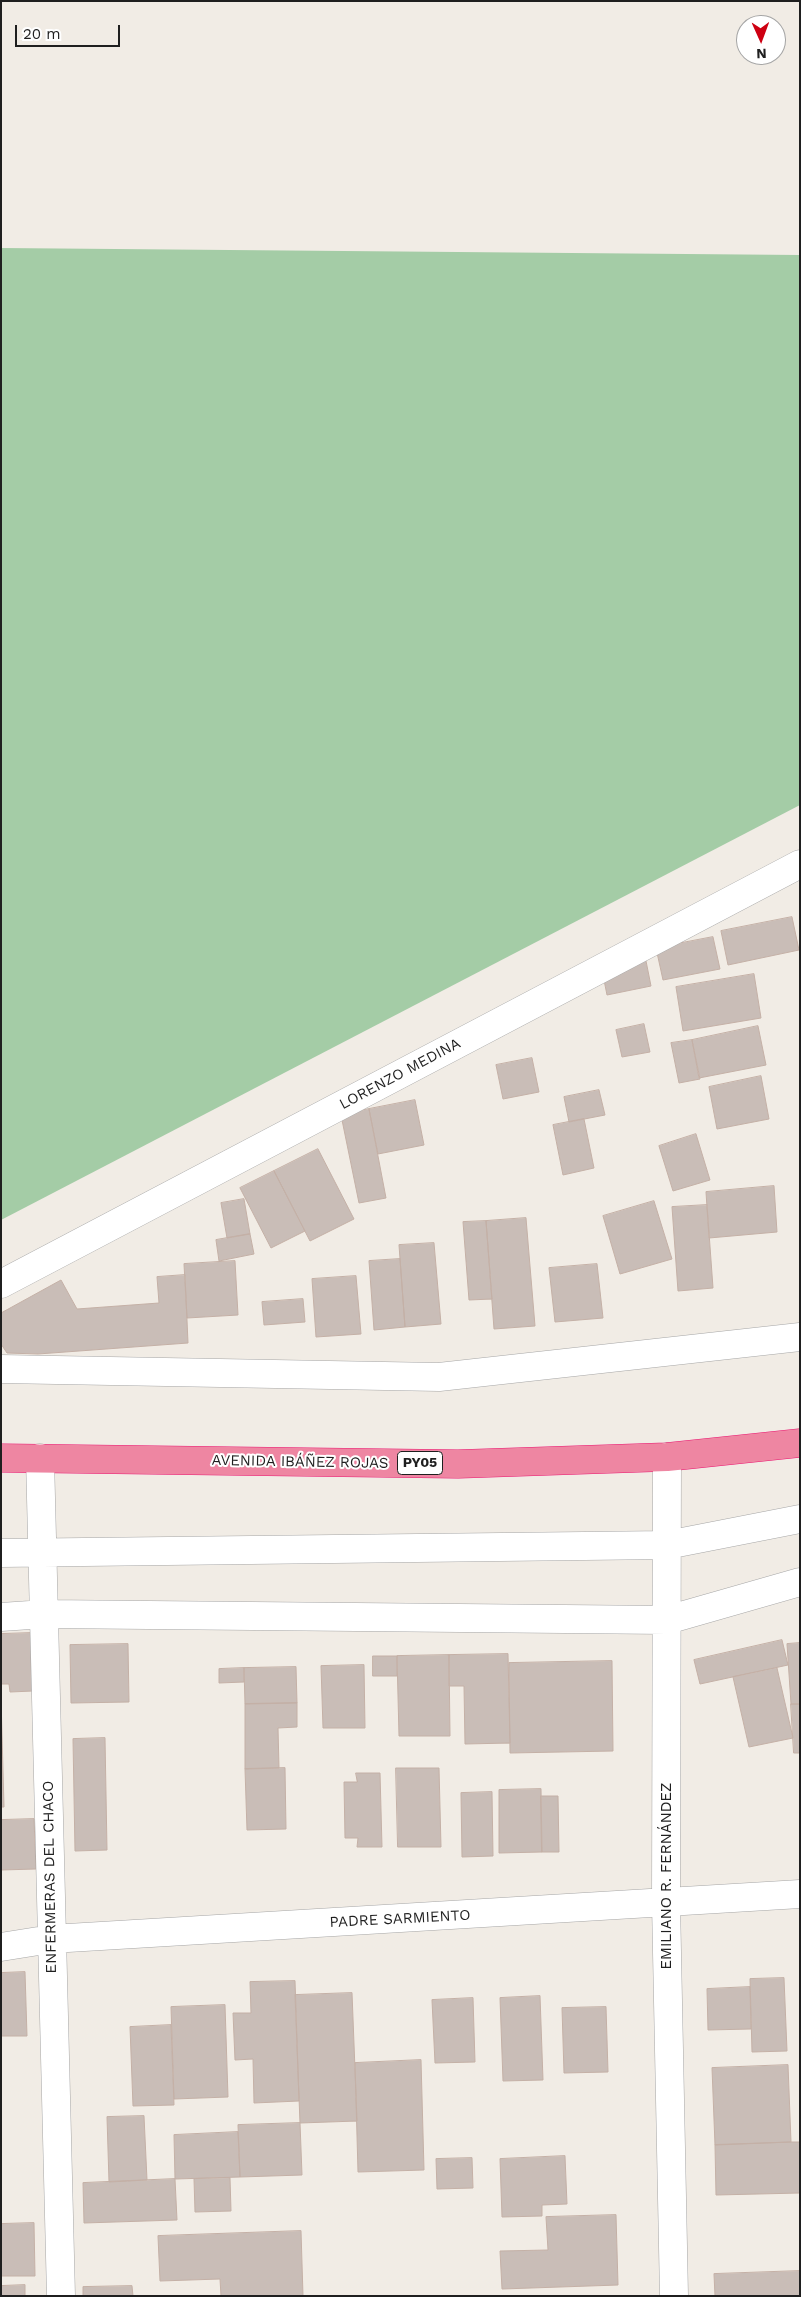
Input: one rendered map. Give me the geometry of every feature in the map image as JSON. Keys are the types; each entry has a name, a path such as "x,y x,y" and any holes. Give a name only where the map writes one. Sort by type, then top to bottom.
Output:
{"highway":[{"name":"AVENIDA IBÁÑEZ ROJAS","path":"40,1458 458,1464 667,1457 800,1443"},
{"name":"PY05","path":"1,1458 40,1458"}],"street":[{"name":"LORENZO MEDINA","path":"1,1284 800,864"},
{"path":"1,1369 439,1377 800,1337"},
{"name":"EMILIANO R. FERNÁNDEZ","path":"667,1457 666,1903 674,2296"},
{"name":"ENFERMERAS DEL CHACO","path":"40,1458 61,2296"},
{"path":"1,1553 667,1545 800,1519"},
{"path":"1,1617 44,1614 667,1620 800,1582"},
{"name":"PADRE SARMIENTO","path":"1,1947 51,1939 800,1894"}],"green space":[{"path":"1,248 800,255 800,805 1,1220"}],"building":[{"path":"792,917 799,950 728,965 721,931"},
{"path":"713,937 720,969 663,980 656,948"},
{"path":"646,961 651,986 607,995 602,970"},
{"path":"754,974 761,1018 683,1031 676,987"},
{"path":"644,1024 650,1052 622,1057 616,1030"},
{"path":"758,1026 766,1065 699,1078 692,1040"},
{"path":"692,1040 700,1079 679,1083 671,1043"},
{"path":"532,1058 539,1092 503,1099 496,1065"},
{"path":"761,1076 769,1119 717,1129 709,1087"},
{"path":"599,1090 605,1115 569,1122 564,1097"},
{"path":"415,1100 424,1145 378,1154 369,1109"},
{"path":"369,1109 386,1198 359,1203 341,1115"},
{"path":"584,1119 594,1168 563,1175 553,1125"},
{"path":"696,1134 710,1180 673,1191 659,1146"},
{"path":"318,1149 354,1219 310,1241 274,1171"},
{"path":"274,1171 305,1231 271,1248 240,1188"},
{"path":"774,1186 777,1232 709,1238 706,1192"},
{"path":"244,1199 250,1234 227,1238 221,1203"},
{"path":"654,1201 672,1259 620,1274 603,1216"},
{"path":"707,1205 713,1288 678,1291 672,1207"},
{"path":"526,1218 535,1326 494,1329 486,1221"},
{"path":"486,1221 492,1299 469,1300 463,1222"},
{"path":"250,1234 254,1254 219,1261 216,1240"},
{"path":"434,1243 441,1324 405,1327 399,1245"},
{"path":"400,1259 405,1327 374,1330 369,1261"},
{"path":"235,1261 238,1315 187,1318 184,1264"},
{"path":"597,1264 603,1318 555,1322 549,1268"},
{"path":"185,1275 188,1343 38,1354 7,1353 1,1344 1,1313 61,1280 77,1309 159,1303 157,1277"},
{"path":"356,1276 361,1334 316,1337 312,1279"},
{"path":"303,1299 305,1322 264,1325 262,1302"},
{"path":"31,1633 33,1691 10,1692 9,1684 1,1684 1,1634"},
{"path":"782,1640 788,1665 700,1684 694,1660"},
{"path":"800,1643 800,1704 791,1704 787,1644"},
{"path":"128,1644 129,1702 71,1703 70,1645"},
{"path":"508,1654 510,1743 465,1744 464,1686 449,1686 449,1655"},
{"path":"449,1655 450,1736 399,1736 397,1656"},
{"path":"373,1656 397,1656 397,1676 373,1676"},
{"path":"612,1661 613,1751 510,1753 509,1663"},
{"path":"364,1665 365,1728 323,1728 321,1666"},
{"path":"296,1667 297,1703 245,1704 244,1668"},
{"path":"244,1668 244,1682 219,1683 219,1669"},
{"path":"777,1668 793,1738 749,1747 733,1677"},
{"path":"1,1698 4,1807 1,1807"},
{"path":"297,1703 297,1727 278,1728 279,1768 245,1769 245,1704"},
{"path":"791,1704 800,1704 800,1753 794,1753"},
{"path":"105,1738 107,1850 75,1851 73,1739"},
{"path":"285,1768 286,1829 247,1830 245,1769"},
{"path":"396,1768 439,1768 441,1847 398,1847"},
{"path":"356,1773 380,1773 382,1847 357,1847 358,1838 345,1838 344,1782 357,1782"},
{"path":"541,1789 542,1852 499,1853 499,1790"},
{"path":"492,1792 493,1856 462,1857 461,1793"},
{"path":"541,1796 558,1796 559,1852 542,1852"},
{"path":"34,1819 36,1869 1,1870 1,1820"},
{"path":"25,1972 27,2036 1,2036 1,1973"},
{"path":"784,1978 787,2051 752,2052 750,1979"},
{"path":"295,1981 299,2101 254,2103 253,2059 235,2060 233,2013 251,2013 250,1982"},
{"path":"750,1987 751,2029 708,2030 707,1989"},
{"path":"352,1993 357,2121 300,2123 295,1995"},
{"path":"540,1996 543,2080 503,2081 500,1998"},
{"path":"473,1998 475,2062 435,2063 432,2000"},
{"path":"225,2005 228,2097 174,2099 171,2007"},
{"path":"606,2007 608,2072 564,2073 562,2008"},
{"path":"171,2025 174,2105 133,2106 130,2027"},
{"path":"421,2060 424,2170 358,2172 355,2063"},
{"path":"788,2065 791,2142 715,2145 712,2068"},
{"path":"144,2116 147,2180 109,2182 107,2117"},
{"path":"300,2123 302,2175 240,2177 238,2125"},
{"path":"238,2132 240,2177 175,2179 174,2135"},
{"path":"800,2142 800,2193 716,2195 715,2145"},
{"path":"565,2156 567,2204 542,2205 542,2216 502,2217 500,2159"},
{"path":"472,2158 473,2188 437,2189 436,2159"},
{"path":"230,2178 231,2211 195,2212 194,2179"},
{"path":"175,2179 177,2220 84,2223 83,2183"},
{"path":"616,2215 618,2285 502,2289 500,2251 548,2250 546,2217"},
{"path":"34,2223 35,2276 1,2276 1,2224"},
{"path":"301,2231 303,2296 221,2296 220,2279 160,2281 158,2236"},
{"path":"800,2271 800,2296 715,2296 714,2274"},
{"path":"25,2285 25,2296 1,2296 1,2286"},
{"path":"132,2286 133,2296 83,2296 83,2287"}]}
